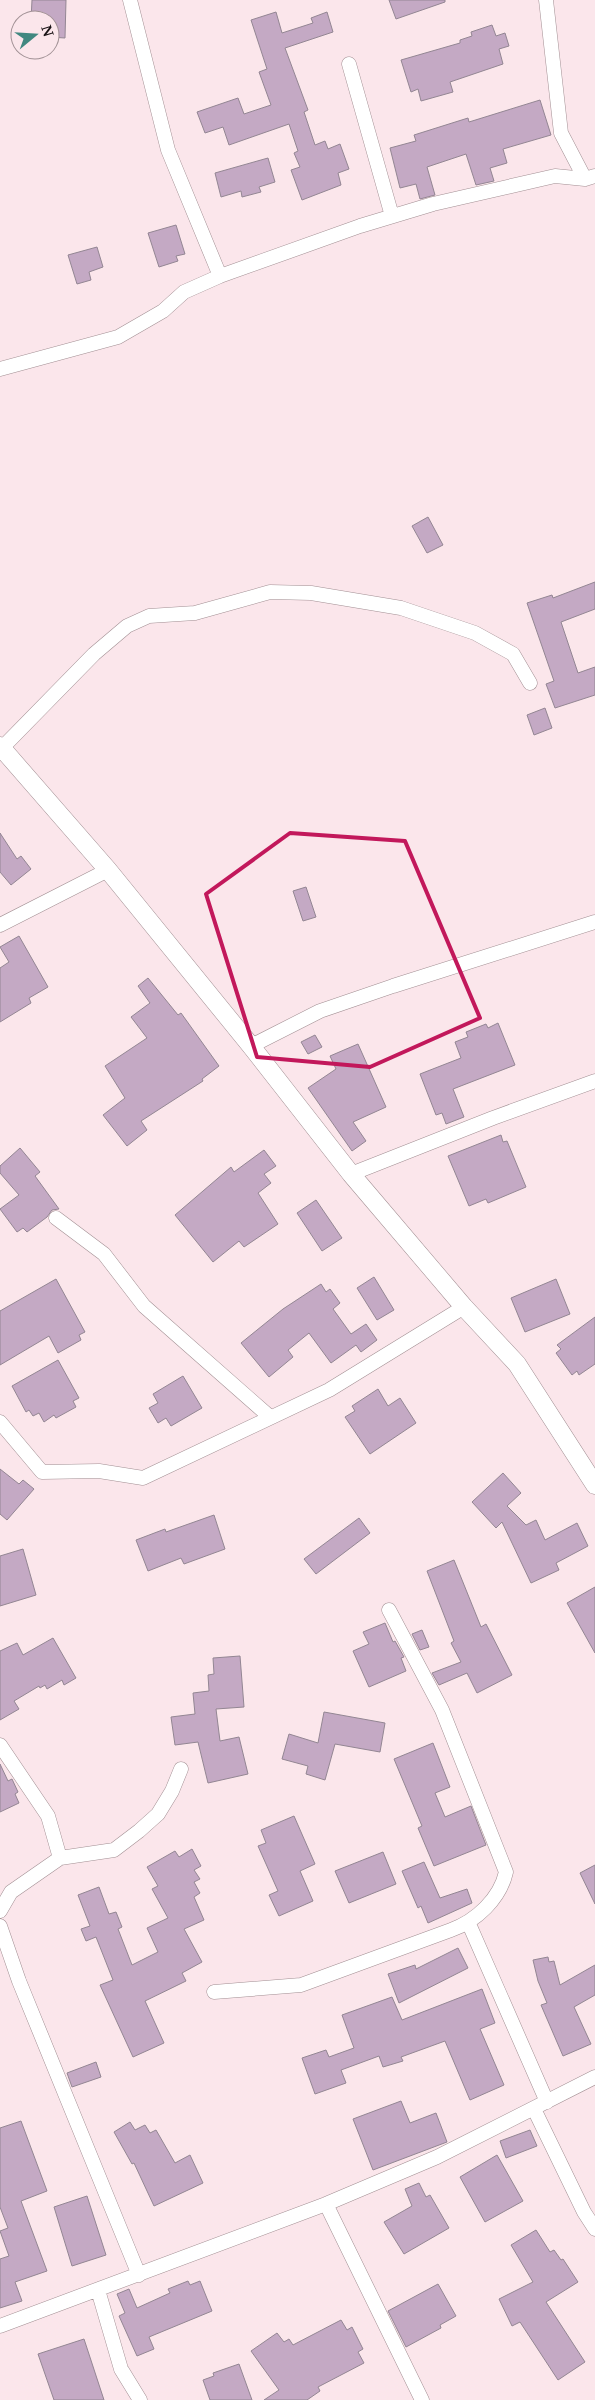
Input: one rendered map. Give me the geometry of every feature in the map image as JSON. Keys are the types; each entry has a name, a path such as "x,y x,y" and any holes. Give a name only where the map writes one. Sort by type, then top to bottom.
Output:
{"street":[{"path":"130,0 168,150 220,276"},
{"path":"546,0 561,133 590,178"},
{"path":"349,64 392,216"},
{"path":"0,368 118,337 163,311 184,292 220,276 392,216 555,176 590,178"},
{"path":"530,683 513,654 475,633 401,608 311,593 270,592 195,613 149,616 127,626 94,654 1,747 108,870 351,1174 464,1307 517,1364 595,1485"},
{"path":"0,925 108,870"},
{"path":"250,1046 320,1011 595,922"},
{"path":"351,1174 493,1118 595,1081"},
{"path":"56,1218 104,1254 144,1306 270,1417"},
{"path":"0,1422 42,1472 99,1471 142,1478 337,1385 464,1307"},
{"path":"214,1992 301,1985 469,1924 497,1895 504,1883 506,1872 442,1710 390,1610"},
{"path":"0,1745 48,1816 60,1858"},
{"path":"0,1911 11,1892 60,1858 114,1850 158,1814 172,1792 181,1769"},
{"path":"469,1924 547,2102"},
{"path":"0,1926 19,1981 140,2275"},
{"path":"0,2326 326,2204 437,2157 595,2077"},
{"path":"534,2109 584,2212 595,2228"},
{"path":"326,2204 422,2400"},
{"path":"98,2290 121,2369 140,2400"}],"highlighted area":[{"path":"290,833 405,841 480,1018 370,1067 257,1057 206,894"}],"building":[{"path":"32,0 66,0 65,38 60,38 60,10 32,10"},
{"path":"389,0 445,0 445,2 396,19"},
{"path":"276,12 282,33 313,23 311,18 327,12 333,32 285,48 308,110 304,112 315,145 325,141 328,149 340,144 349,169 338,173 341,185 302,200 291,170 300,167 294,153 298,151 289,124 229,145 223,127 205,133 197,112 238,98 244,114 271,105 259,72 267,69 251,20"},
{"path":"492,25 496,36 505,33 509,46 499,49 503,64 450,82 453,92 421,101 418,89 411,92 401,60 460,43 460,40 472,36 471,32"},
{"path":"540,100 551,135 503,149 507,163 490,168 494,181 476,185 466,154 427,167 435,195 420,199 416,184 400,188 390,148 416,141 414,135 468,118 469,122"},
{"path":"268,158 275,182 259,187 261,192 242,197 241,191 221,197 215,173"},
{"path":"176,225 185,254 176,256 178,261 159,267 148,233"},
{"path":"97,247 103,267 89,272 91,280 77,284 68,255"},
{"path":"428,517 443,545 427,553 412,526"},
{"path":"595,582 595,609 561,622 578,673 595,667 595,695 555,708 546,684 554,681 527,603 552,595 553,598"},
{"path":"545,708 552,728 534,735 527,715"},
{"path":"0,833 17,859 21,856 31,869 11,885 0,872"},
{"path":"306,887 316,917 303,921 293,891"},
{"path":"19,936 48,987 29,998 31,1003 0,1022 0,968 9,962 0,947"},
{"path":"148,978 178,1015 181,1013 219,1066 202,1079 203,1081 141,1121 147,1130 127,1146 103,1115 125,1098 105,1066 147,1038 131,1017 150,1003 138,986"},
{"path":"498,1023 515,1065 453,1089 464,1117 446,1124 442,1113 436,1115 420,1074 461,1058 455,1042 468,1037 466,1032 486,1024 488,1028"},
{"path":"315,1035 322,1047 308,1054 301,1042"},
{"path":"358,1044 386,1107 353,1122 366,1141 352,1151 308,1088 336,1069 330,1056"},
{"path":"501,1135 503,1142 507,1141 526,1187 488,1203 486,1199 469,1206 448,1156"},
{"path":"20,1148 40,1172 35,1176 59,1209 52,1210 47,1217 27,1232 23,1228 17,1232 0,1209 19,1195 0,1173 0,1166"},
{"path":"264,1150 276,1166 264,1174 271,1183 258,1193 278,1224 244,1247 239,1241 213,1262 175,1215 231,1167 234,1172"},
{"path":"316,1200 342,1238 322,1251 297,1213"},
{"path":"374,1277 394,1310 377,1320 357,1288"},
{"path":"56,1279 85,1332 79,1335 81,1340 58,1353 49,1336 0,1365 0,1311"},
{"path":"556,1279 570,1314 525,1332 511,1298"},
{"path":"321,1284 326,1292 330,1289 340,1303 333,1309 351,1334 366,1324 377,1340 361,1352 356,1345 331,1363 309,1333 288,1350 293,1357 269,1377 241,1343 283,1309"},
{"path":"595,1317 595,1364 579,1375 577,1371 572,1375 556,1353 561,1349 557,1345"},
{"path":"58,1360 79,1398 73,1401 76,1407 56,1418 54,1415 44,1422 39,1413 33,1416 29,1410 26,1412 12,1386"},
{"path":"183,1376 202,1408 171,1426 166,1418 158,1423 149,1408 158,1403 153,1394"},
{"path":"378,1389 388,1406 400,1398 416,1423 370,1454 345,1417 355,1411 352,1406"},
{"path":"0,1469 19,1484 23,1480 34,1489 7,1520 0,1514"},
{"path":"503,1473 521,1493 507,1506 526,1525 536,1520 545,1540 577,1523 588,1546 556,1563 559,1570 531,1583 502,1522 496,1528 472,1502"},
{"path":"214,1515 225,1549 184,1564 181,1558 148,1571 136,1540 165,1529 166,1532"},
{"path":"359,1518 370,1533 316,1574 304,1559"},
{"path":"23,1549 36,1595 0,1606 0,1556"},
{"path":"454,1560 481,1627 486,1624 512,1675 477,1693 467,1673 439,1685 432,1673 461,1662 451,1643 454,1641 427,1571"},
{"path":"595,1587 595,1653 567,1603"},
{"path":"385,1623 393,1642 395,1641 404,1657 401,1658 406,1671 369,1687 353,1651 369,1644 363,1632"},
{"path":"422,1630 429,1647 420,1650 412,1634"},
{"path":"53,1638 76,1678 64,1685 62,1680 47,1689 45,1685 40,1688 39,1686 14,1701 19,1709 0,1720 0,1651 17,1643 23,1655"},
{"path":"240,1656 244,1707 216,1709 220,1741 239,1737 248,1774 208,1783 198,1742 175,1745 171,1717 195,1714 193,1693 209,1691 208,1675 214,1674 213,1658"},
{"path":"324,1712 385,1723 380,1752 335,1744 325,1780 306,1774 308,1766 282,1759 289,1734 318,1743"},
{"path":"433,1743 450,1787 435,1793 445,1817 471,1806 486,1845 434,1866 418,1828 422,1826 394,1759"},
{"path":"0,1764 8,1781 12,1779 18,1792 15,1794 19,1803 0,1812"},
{"path":"294,1816 315,1864 300,1871 313,1901 279,1916 269,1895 278,1891 258,1846 266,1843 261,1830"},
{"path":"192,1849 201,1866 194,1870 200,1879 194,1882 200,1893 194,1897 204,1920 184,1929 202,1962 182,1973 186,1981 145,2001 164,2043 133,2057 100,1985 113,1980 96,1937 86,1941 81,1929 90,1926 78,1895 99,1887 109,1914 116,1912 122,1927 118,1929 132,1965 158,1952 147,1928 168,1918 152,1889 158,1886 147,1867 175,1851 179,1857"},
{"path":"383,1852 396,1884 349,1903 335,1871"},
{"path":"424,1862 440,1898 467,1889 472,1903 428,1923 421,1906 418,1908 402,1871"},
{"path":"595,1865 595,1904 580,1873"},
{"path":"458,1948 468,1968 399,2003 388,1974 415,1965 416,1969"},
{"path":"548,1957 549,1962 554,1961 560,1985 595,1965 595,1995 574,2007 591,2044 563,2056 541,2005 547,2003 538,1981 533,1960"},
{"path":"482,1989 495,2023 480,2029 504,2085 470,2100 445,2041 401,2057 403,2061 383,2067 379,2056 341,2070 346,2083 315,2094 302,2058 326,2050 329,2057 354,2048 342,2015 392,1997 402,2020"},
{"path":"96,2062 101,2077 72,2087 67,2073"},
{"path":"401,2101 410,2123 436,2113 447,2142 373,2170 353,2119"},
{"path":"21,2121 47,2191 21,2201 47,2271 15,2282 22,2301 0,2308 0,2259 9,2256 0,2231 8,2228 0,2207 0,2128"},
{"path":"130,2122 135,2130 145,2125 150,2133 156,2130 175,2163 190,2155 203,2183 154,2206 134,2163 132,2164 114,2132"},
{"path":"530,2130 537,2146 506,2158 500,2141"},
{"path":"497,2155 523,2201 485,2222 460,2177"},
{"path":"419,2183 426,2197 430,2195 449,2228 404,2254 384,2222 412,2206 405,2189"},
{"path":"87,2196 106,2255 72,2266 54,2207"},
{"path":"536,2230 550,2252 554,2250 561,2260 563,2259 578,2282 546,2302 585,2362 558,2380 520,2322 512,2326 499,2299 533,2282 511,2245"},
{"path":"188,2281 190,2285 200,2281 212,2311 149,2337 154,2349 137,2356 119,2316 125,2313 117,2294 129,2289 137,2308 170,2293 168,2289"},
{"path":"438,2284 456,2316 440,2325 441,2328 406,2347 388,2311"},
{"path":"341,2320 347,2330 352,2327 363,2349 358,2352 364,2363 318,2387 320,2391 307,2400 264,2400 279,2390 251,2351 277,2333 284,2342 289,2339 293,2345"},
{"path":"84,2339 104,2400 54,2400 38,2354"},
{"path":"239,2364 252,2400 210,2400 203,2380 214,2376 213,2373"}]}
